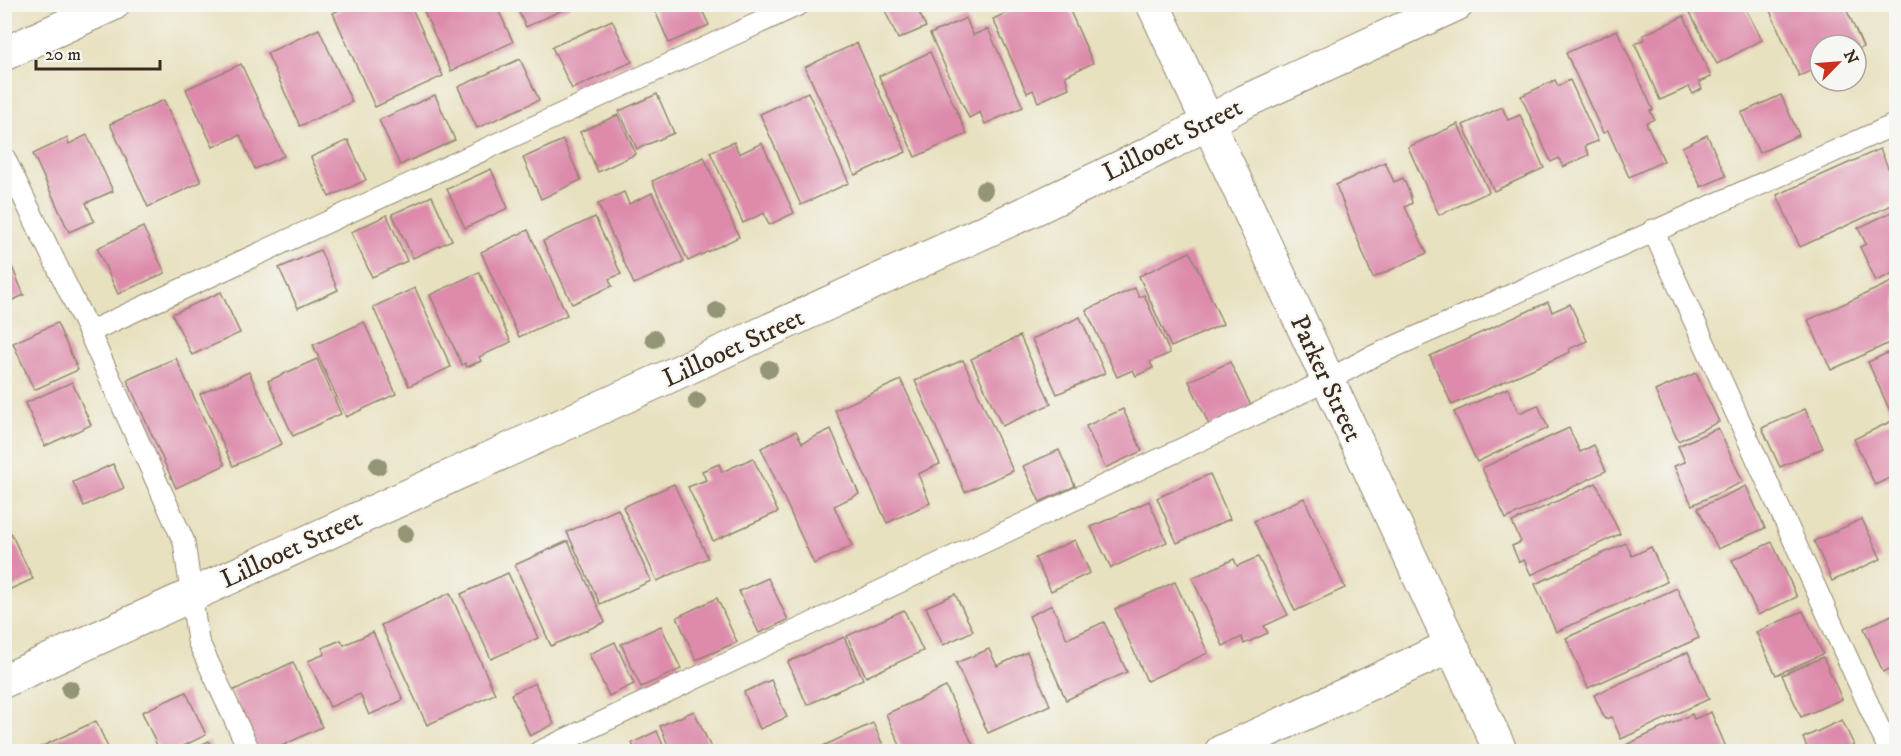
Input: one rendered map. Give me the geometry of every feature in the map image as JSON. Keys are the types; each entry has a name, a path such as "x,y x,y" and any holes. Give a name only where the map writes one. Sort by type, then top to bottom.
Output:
{"street":[{"path":"4,54 113,4"},
{"name":"Parker Street","path":"1153,4 1501,752"},
{"name":"Lillooet Street","path":"4,681 1034,209 1207,124 1246,101 1457,4"},
{"path":"1221,752 1451,646"}],"lane":[{"path":"89,332 800,4"},
{"path":"539,752 1328,380 1369,358 1896,124"},
{"path":"4,157 89,332 184,542 198,641 250,752"},
{"path":"1653,230 1890,752"}],"building":[{"path":"351,4 410,4 443,76 375,107 333,13"},
{"path":"515,4 575,4 526,27"},
{"path":"652,4 699,4 709,25 669,43"},
{"path":"882,4 915,4 926,27 898,39"},
{"path":"1025,4 1067,4 1093,63 1065,76 1069,88 1038,102 1033,90 1027,93 993,19"},
{"path":"1692,4 1743,4 1762,40 1717,64 1687,7"},
{"path":"1767,4 1844,4 1857,33 1808,33 1808,72 1799,76"},
{"path":"421,5 496,5 513,42 451,71"},
{"path":"1684,16 1711,77 1699,82 1702,89 1693,94 1689,87 1660,100 1635,44 1645,39 1643,35"},
{"path":"966,18 973,35 988,29 1023,107 985,124 980,112 969,118 930,34"},
{"path":"612,20 632,62 572,89 552,47"},
{"path":"319,29 352,102 300,126 267,53"},
{"path":"1617,30 1653,110 1650,111 1654,119 1646,123 1664,161 1629,177 1608,131 1603,133 1566,53"},
{"path":"857,43 906,152 855,175 805,67"},
{"path":"930,52 967,134 915,157 879,76"},
{"path":"520,59 539,100 477,128 458,87"},
{"path":"241,64 284,156 255,169 240,135 213,147 186,89"},
{"path":"1555,80 1558,86 1570,80 1598,141 1585,146 1589,155 1563,167 1559,158 1551,162 1521,96"},
{"path":"808,92 849,183 801,205 760,114"},
{"path":"657,94 674,133 637,149 619,111"},
{"path":"435,95 455,140 400,165 379,120"},
{"path":"1781,95 1799,135 1759,153 1741,113"},
{"path":"164,100 201,182 148,207 110,124"},
{"path":"1502,107 1508,120 1520,115 1544,168 1494,191 1463,125"},
{"path":"618,115 636,154 598,172 580,132"},
{"path":"1458,124 1489,192 1439,215 1408,147"},
{"path":"87,135 113,191 86,203 94,221 69,232 33,154 67,138 69,144"},
{"path":"1707,135 1726,176 1701,187 1682,147"},
{"path":"348,140 366,180 329,197 311,157"},
{"path":"563,140 581,180 541,199 523,158"},
{"path":"734,142 739,154 762,143 794,213 769,225 764,213 743,223 710,152"},
{"path":"1880,149 1896,186 1896,203 1800,247 1777,195"},
{"path":"704,157 739,237 688,261 652,181"},
{"path":"1385,162 1394,182 1403,178 1412,203 1405,207 1427,253 1373,278 1336,185"},
{"path":"491,169 508,208 465,228 447,189"},
{"path":"624,192 629,204 652,193 684,262 634,284 598,204"},
{"path":"432,196 452,240 413,258 392,214"},
{"path":"1896,210 1896,272 1876,281 1860,247 1866,244 1858,228"},
{"path":"387,215 407,261 372,277 351,232"},
{"path":"595,217 621,274 609,279 612,286 572,304 543,241"},
{"path":"143,227 165,273 118,294 97,248"},
{"path":"528,230 567,315 519,337 481,252"},
{"path":"320,250 338,290 298,308 279,268"},
{"path":"1190,252 1223,324 1171,347 1139,276"},
{"path":"10,262 24,295 4,304 4,264"},
{"path":"479,272 511,342 479,357 481,361 467,367 465,363 462,365 430,295"},
{"path":"1896,280 1896,340 1831,370 1808,320"},
{"path":"415,288 451,367 409,386 373,307"},
{"path":"1135,288 1139,297 1144,295 1170,353 1150,362 1153,368 1136,376 1133,370 1117,377 1086,310"},
{"path":"221,292 240,333 192,355 172,314"},
{"path":"1548,302 1552,312 1570,304 1587,341 1569,349 1570,352 1452,405 1430,356"},
{"path":"1080,317 1105,373 1057,394 1032,339"},
{"path":"364,322 396,394 346,417 313,345"},
{"path":"57,323 78,370 34,390 13,343"},
{"path":"1020,336 1051,404 1002,426 971,359"},
{"path":"1896,349 1896,408 1890,411 1868,362"},
{"path":"176,358 225,465 176,488 127,380"},
{"path":"317,359 341,414 293,436 268,381"},
{"path":"963,360 1013,471 965,492 915,381"},
{"path":"1230,362 1252,408 1210,427 1189,381"},
{"path":"249,372 282,444 233,466 200,394"},
{"path":"1696,373 1719,422 1678,441 1655,391"},
{"path":"901,380 940,464 918,474 930,503 887,523 835,410"},
{"path":"72,382 91,425 45,446 25,403"},
{"path":"1508,388 1519,413 1538,405 1548,428 1477,462 1454,412"},
{"path":"1123,409 1142,451 1105,468 1086,426"},
{"path":"1805,409 1823,448 1780,467 1762,428"},
{"path":"1896,419 1896,475 1875,485 1854,439"},
{"path":"1569,428 1580,452 1594,445 1606,471 1506,519 1482,468"},
{"path":"1718,428 1743,482 1692,505 1674,466 1685,462 1678,446"},
{"path":"831,429 859,494 834,506 852,546 814,564 761,448 796,431 802,443"},
{"path":"1059,450 1075,486 1040,502 1023,466"},
{"path":"753,458 778,512 713,541 688,487 706,480 702,471 719,464 722,472"},
{"path":"113,464 124,488 84,506 73,482"},
{"path":"1210,474 1230,519 1177,543 1157,498"},
{"path":"1596,483 1620,534 1531,575 1524,560 1519,562 1512,546 1521,542 1512,522"},
{"path":"674,484 708,558 657,581 623,507"},
{"path":"1746,486 1765,528 1718,549 1698,508"},
{"path":"1304,498 1345,588 1295,611 1254,521"},
{"path":"1149,501 1167,542 1111,568 1091,527"},
{"path":"618,509 651,581 600,604 567,532"},
{"path":"4,519 33,579 4,592"},
{"path":"1862,519 1881,559 1832,581 1814,541"},
{"path":"1075,540 1090,573 1051,591 1035,558"},
{"path":"568,541 605,622 551,646 515,565"},
{"path":"1772,542 1797,597 1758,615 1732,560"},
{"path":"1626,543 1632,556 1651,547 1667,582 1556,632 1535,584"},
{"path":"1258,557 1288,615 1264,626 1268,633 1244,644 1242,637 1223,646 1192,578 1234,559 1237,566"},
{"path":"508,573 538,638 491,659 461,594"},
{"path":"768,578 788,620 759,633 739,591"},
{"path":"1175,582 1208,653 1147,681 1115,609"},
{"path":"1677,588 1699,638 1588,688 1566,638"},
{"path":"450,593 495,694 427,725 381,625"},
{"path":"955,594 973,631 943,645 926,607"},
{"path":"717,598 737,642 696,660 677,617"},
{"path":"1052,605 1067,639 1104,622 1127,672 1066,700 1029,616"},
{"path":"904,610 923,651 866,677 847,636"},
{"path":"1803,611 1823,654 1776,675 1756,632"},
{"path":"1896,613 1896,666 1883,672 1864,628"},
{"path":"661,626 681,669 641,687 621,644"},
{"path":"373,632 403,700 369,715 360,694 330,707 308,661 325,654 322,648 341,640 344,645"},
{"path":"844,637 863,679 807,705 788,662"},
{"path":"615,642 634,684 609,696 589,654"},
{"path":"989,649 997,666 1027,652 1050,705 988,733 956,663"},
{"path":"1688,652 1709,699 1621,739 1612,717 1605,719 1594,695"},
{"path":"1823,657 1842,699 1801,717 1782,675"},
{"path":"293,662 322,727 269,752 259,752 232,691"},
{"path":"771,680 787,717 760,729 744,692"},
{"path":"535,683 554,724 530,736 511,694"},
{"path":"946,687 976,752 903,752 886,714"},
{"path":"186,692 206,735 171,752 160,752 142,712"},
{"path":"694,711 713,752 671,752 660,726"},
{"path":"1711,712 1728,752 1611,752 1692,714 1694,719"},
{"path":"1842,720 1854,745 1838,752 1809,752 1803,738"},
{"path":"96,721 110,752 30,752"},
{"path":"873,723 886,752 810,752"},
{"path":"657,731 666,752 636,752 632,743"},
{"path":"209,741 214,752 186,752"}]}
